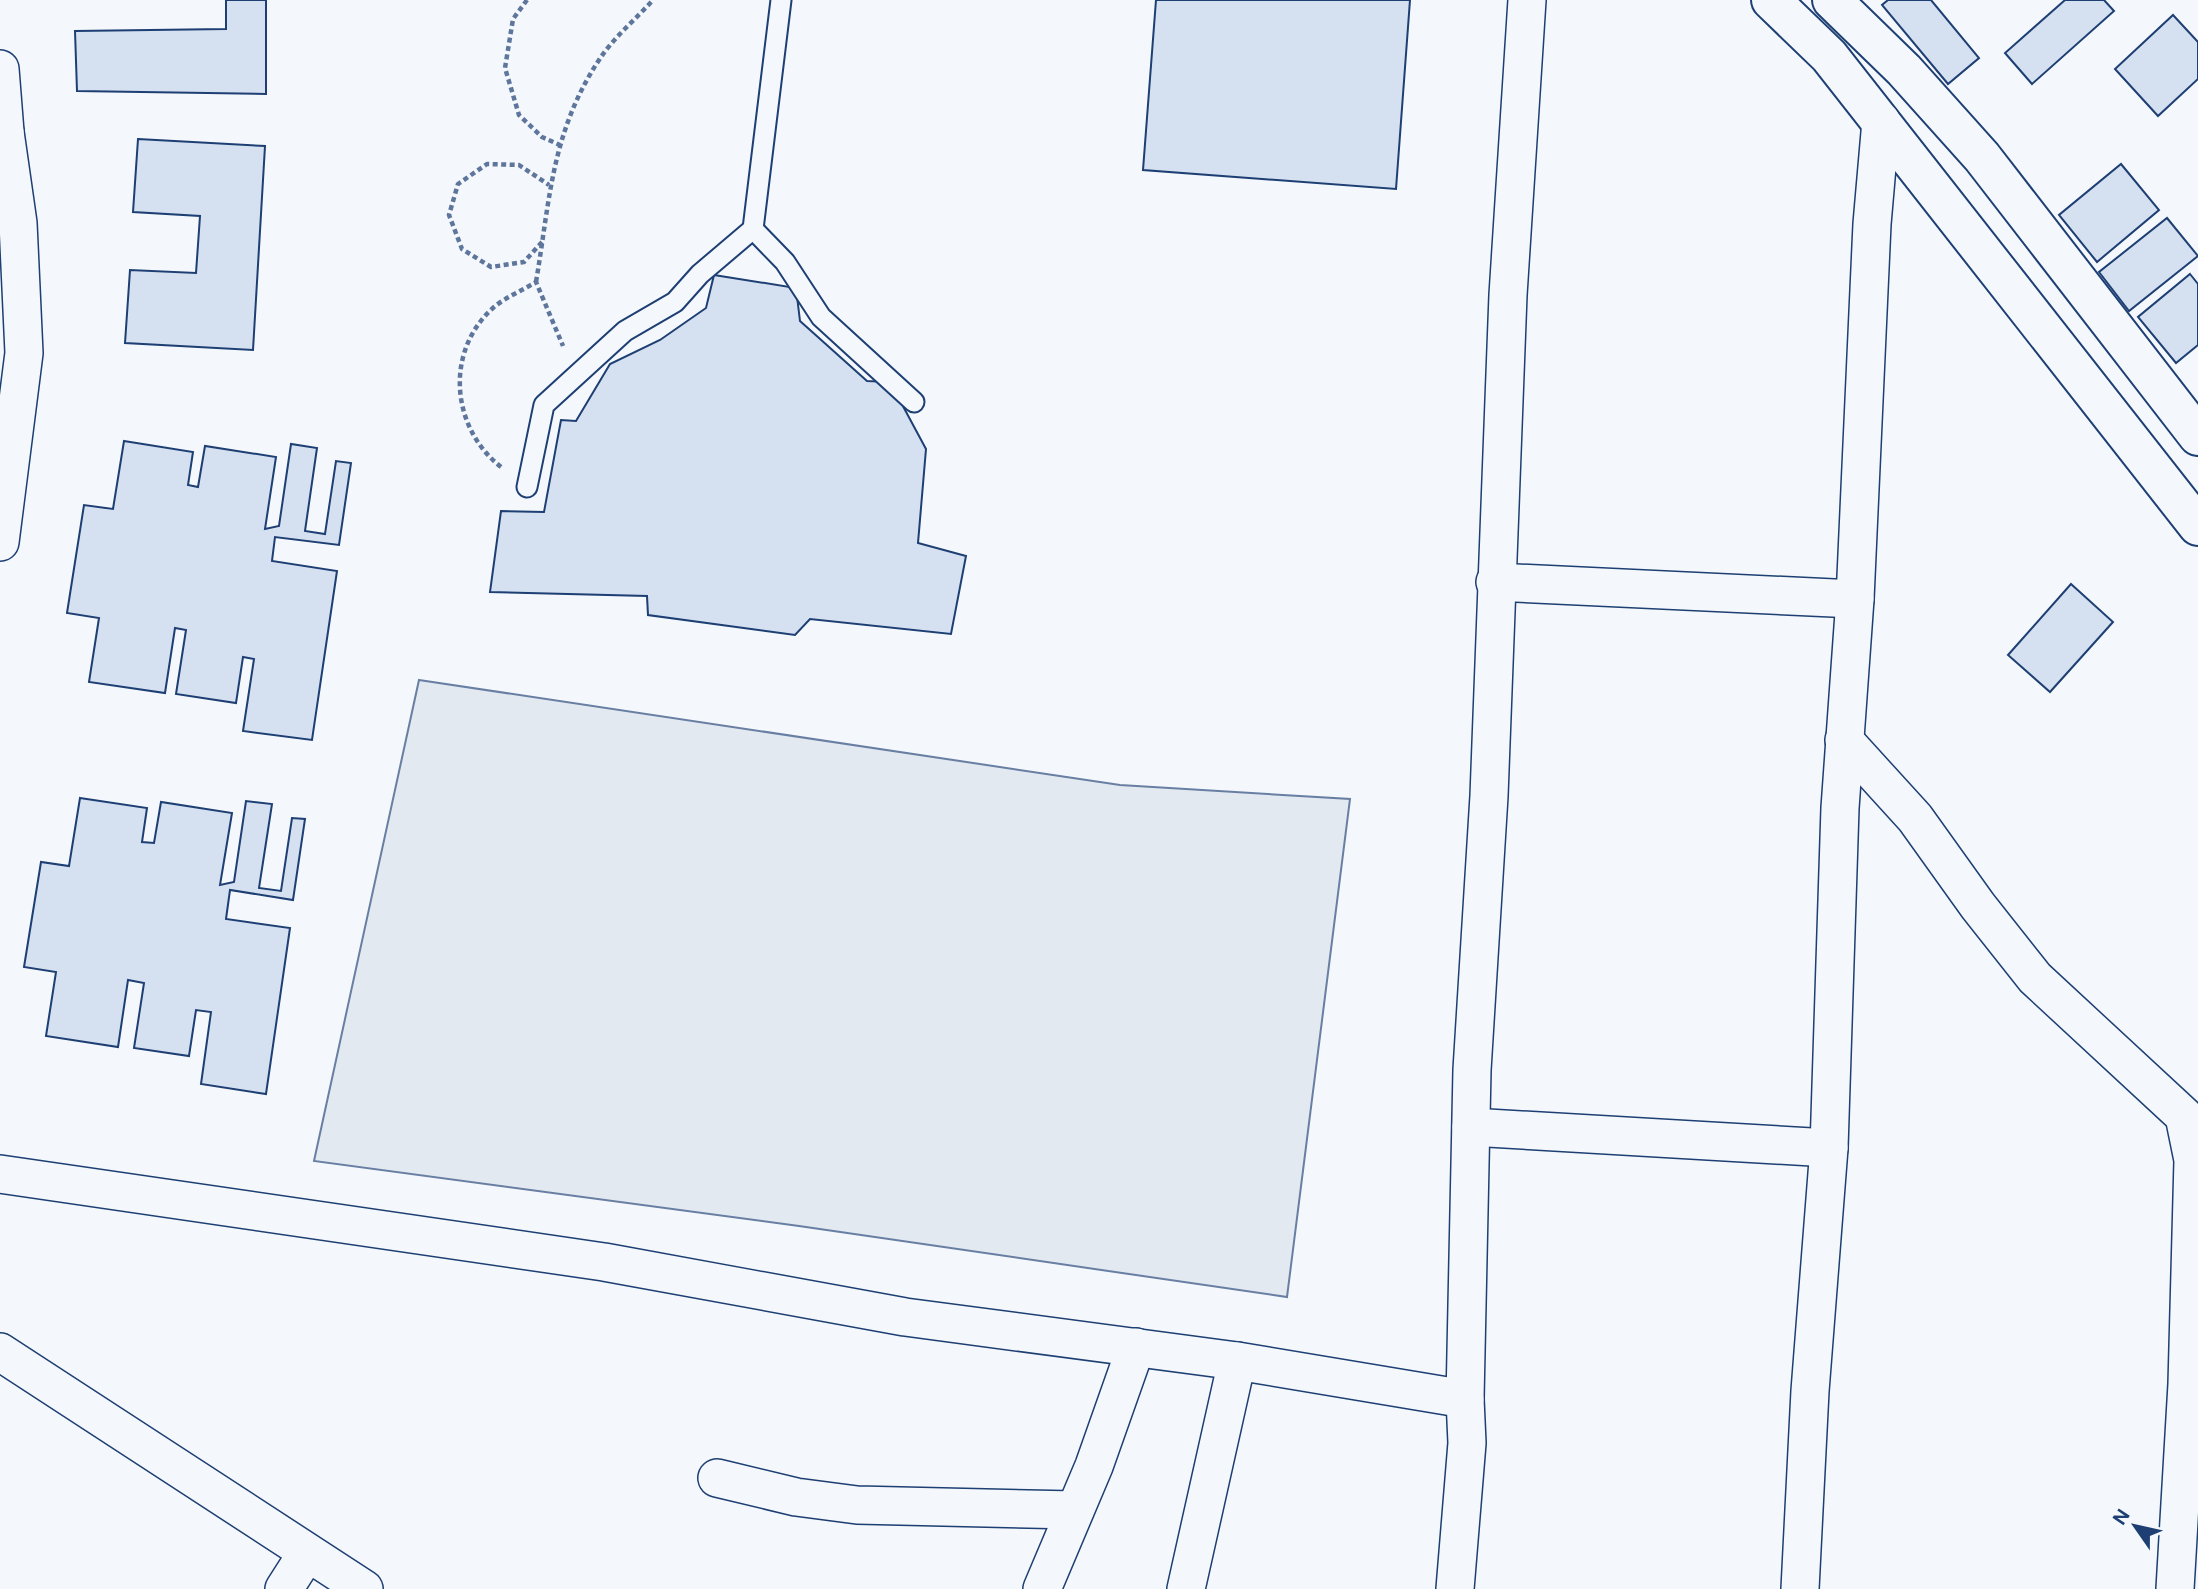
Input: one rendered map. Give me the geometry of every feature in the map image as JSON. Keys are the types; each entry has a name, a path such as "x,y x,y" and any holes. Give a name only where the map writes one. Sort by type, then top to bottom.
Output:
{"highway":[{"path":"1771,0 1829,56 2198,526"},
{"path":"1832,0 1904,70 1982,157 2198,436"}],"street":[{"path":"1455,1589 1467,1443 1465,1399 1471,1127 1489,796 1508,295 1527,0"},
{"path":"0,69 3,132 18,223 11,306 24,353 0,542"},
{"path":"1801,1589 1810,1391 1829,1149 1844,740 1855,599 1872,224 1881,121"},
{"path":"1496,582 1855,599"},
{"path":"1844,740 1915,818 1978,906 2035,978 2184,1116 2193,1160 2187,1384 2175,1589"},
{"path":"1471,1127 1829,1149"},
{"path":"0,1174 604,1262 905,1317 1237,1361 1465,1399"},
{"path":"1042,1589 1136,1348"},
{"path":"0,1352 364,1589"},
{"path":"1186,1589 1237,1361"},
{"path":"717,1478 796,1497 857,1505 1075,1510"},
{"path":"284,1589 307,1553"}],"lane":[{"path":"527,487 544,405 625,331 675,302 700,275 753,229 781,0"},
{"path":"753,229 785,262 821,317 914,402"}],"path":[{"path":"527,0 513,19 505,68 519,115 542,137 560,145"},
{"path":"560,343 536,282 549,185 560,145 599,59 653,0"},
{"path":"543,241 524,262 491,267 462,249 449,215 458,184 487,164 519,164 549,185"},
{"path":"485,454 464,414 457,379 468,342 494,307 536,282"}],"shaded area":[{"path":"419,680 1120,785 1350,799 1287,1297 799,1226 314,1161"}],"building":[{"path":"226,0 266,0 266,94 77,91 75,31 226,29"},
{"path":"1156,0 1410,0 1396,189 1143,170"},
{"path":"1888,0 1931,0 1979,58 1948,84 1882,5"},
{"path":"2065,0 2104,0 2114,11 2032,84 2005,53"},
{"path":"2173,15 2198,42 2198,79 2158,116 2115,69"},
{"path":"138,139 265,146 253,350 125,343 130,270 196,273 200,216 133,212"},
{"path":"2121,164 2159,210 2097,262 2059,215"},
{"path":"2167,218 2198,256 2129,311 2099,272"},
{"path":"2190,274 2198,284 2198,345 2176,363 2138,317"},
{"path":"714,275 796,288 800,321 867,381 890,382 926,449 918,543 966,556 951,634 810,619 795,635 648,615 647,596 490,592 501,511 544,512 561,420 576,421 610,364 660,340 706,308"},
{"path":"124,441 193,452 188,485 198,487 205,446 276,457 265,529 279,526 291,444 317,448 305,531 325,534 336,461 351,463 339,545 275,537 272,561 337,571 312,740 243,731 254,659 243,657 236,703 176,694 186,630 175,628 165,693 89,682 99,618 67,613 84,505 113,509"},
{"path":"2071,584 2113,622 2050,692 2008,655"},
{"path":"80,798 147,808 142,842 154,843 161,802 232,813 220,885 234,882 246,801 272,804 259,888 281,891 292,818 305,819 293,900 230,890 226,919 290,928 266,1094 201,1084 211,1012 196,1010 189,1056 134,1048 144,983 128,980 118,1047 46,1036 56,972 24,967 41,862 69,866"}]}
